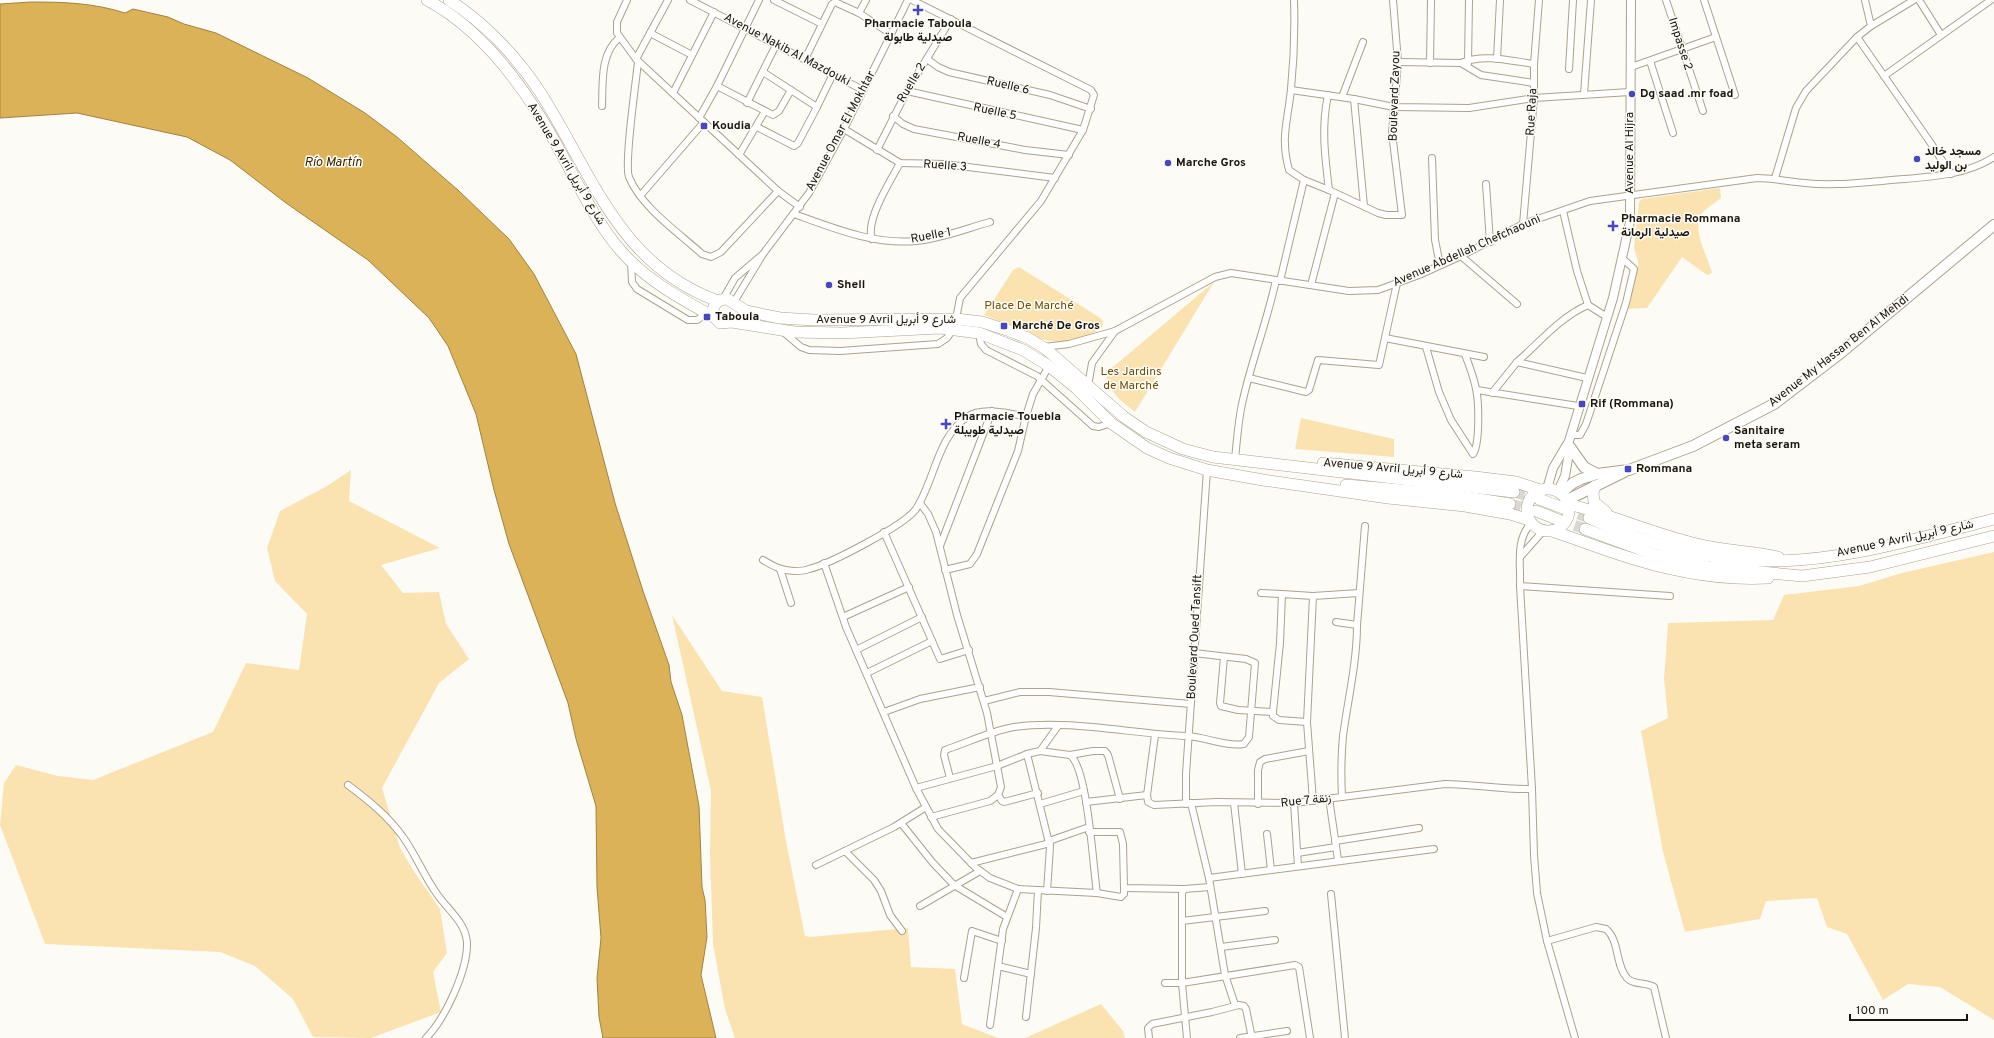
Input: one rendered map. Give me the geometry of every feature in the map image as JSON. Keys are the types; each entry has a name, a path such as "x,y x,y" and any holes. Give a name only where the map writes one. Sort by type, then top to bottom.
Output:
{"highway":[{"name":"Avenue 9 Avril شارع 9 أبريل","path":"427,0 465,27 501,63 545,125 602,225 631,261 664,288 711,315 720,323 732,322 782,331 842,333 955,324 1023,350 1049,366 1076,388 1111,423 1147,448 1169,458 1207,470 1263,480 1388,498 1464,506 1510,514 1530,522"},
{"name":"Avenue 9 Avril شارع 9 أبريل","path":"449,0 474,19 511,53 528,74 557,120 592,184 625,234 637,248 669,276 699,293 735,303 746,311 796,320 991,325 1020,334 1038,344 1124,417 1146,432 1183,449 1213,457 1514,492"},
{"path":"711,315 713,308 720,300"},
{"path":"732,322 738,314 735,303"},
{"name":"Avenue 9 Avril شارع 9 أبريل","path":"1240,460 1340,463 1516,482 1620,521 1698,545 1761,553 1792,560"},
{"name":"Avenue 9 Avril شارع 9 أبريل","path":"1263,480 1446,494 1510,504"},
{"path":"1595,486 1593,493 1594,502 1620,521"},
{"path":"1555,497 1569,510 1567,520 1559,529 1547,531 1530,522 1526,510 1529,500 1555,497"},
{"path":"1536,511 1559,520"},
{"name":"Avenue 9 Avril شارع 9 أبريل","path":"1589,518 1623,532 1663,545 1710,557 1764,561 1792,560 1858,552 1994,519"},
{"name":"Avenue 9 Avril شارع 9 أبريل","path":"1585,529 1653,554 1709,567 1802,576"},
{"name":"Avenue 9 Avril شارع 9 أبريل","path":"1547,531 1643,562 1684,572 1717,577 1746,579 1802,576 1870,567 1994,536"}],"main road":[{"name":"Avenue My Hassan Ben Al Mehdi","path":"1626,471 1693,446 1774,404 1842,352 1994,226"},
{"path":"1570,441 1584,467 1597,474"},
{"path":"1555,497 1573,482 1597,474 1626,471"},
{"path":"1555,497 1595,486 1626,471"}],"street":[{"path":"628,0 618,17 617,28 620,38 637,60 778,191 800,207"},
{"path":"668,0 637,60 628,172 640,196 702,254 710,257 721,252 778,191"},
{"name":"Avenue Nakib Al Mazdouki","path":"690,0 863,90"},
{"path":"704,7 708,0"},
{"path":"640,196 701,120 759,0"},
{"path":"774,0 822,24"},
{"path":"859,13 866,0"},
{"name":"Avenue Omar El Mokhtar","path":"735,303 763,254 800,207 844,129 908,0"},
{"path":"782,331 796,344 805,349 840,351 938,344 947,338 955,324 960,298 1041,201 1083,130 1095,97 1091,90 912,0"},
{"path":"1294,0 1295,33 1291,90 1284,135 1284,149 1289,170 1304,180 1364,206"},
{"name":"Boulevard Zayou","path":"1364,206 1386,215 1402,215 1392,133 1398,62 1393,0"},
{"path":"1430,63 1431,0"},
{"path":"1468,67 1469,0"},
{"path":"1497,59 1500,0"},
{"name":"Rue Raja","path":"1523,224 1534,98 1534,64 1539,0"},
{"path":"1569,69 1573,0"},
{"path":"1584,94 1591,0"},
{"name":"Avenue Al Hijra","path":"1555,497 1565,476 1570,441 1578,406 1613,298 1623,259 1630,222 1631,0"},
{"name":"Impasse 2","path":"1666,0 1703,111"},
{"path":"1704,0 1734,95"},
{"path":"1865,0 1871,26"},
{"path":"1775,178 1800,100 1823,71 1857,37 1871,26 1914,0"},
{"path":"1919,0 1941,35"},
{"path":"1884,76 1941,35 1983,2 1991,0"},
{"path":"805,59 832,4 835,2 859,13 891,34"},
{"path":"673,93 714,12"},
{"name":"Ruelle 2","path":"877,150 907,91 951,19"},
{"path":"650,33 692,55"},
{"path":"1631,67 1682,51 1716,37"},
{"path":"1857,37 1930,142 1950,174"},
{"path":"602,106 605,59 611,46 620,38"},
{"path":"1342,97 1363,42"},
{"path":"747,103 776,45"},
{"name":"Ruelle 6","path":"926,59 949,72 1057,97 1091,109"},
{"path":"1461,64 1468,60 1497,59 1534,64"},
{"path":"1650,61 1673,133"},
{"path":"1398,62 1461,64 1481,75 1534,83"},
{"path":"763,72 817,107"},
{"path":"757,127 794,146 798,143 833,74"},
{"path":"717,86 772,115 777,114 791,90"},
{"path":"1291,90 1342,97 1394,107 1469,108 1534,98 1630,92"},
{"name":"Ruelle 5","path":"907,91 1083,130"},
{"path":"1311,285 1332,191 1323,130 1324,114 1328,95"},
{"path":"1354,99 1364,206"},
{"path":"739,155 757,127 765,111"},
{"name":"Ruelle 4","path":"894,116 903,124 914,129 1025,150 1069,155"},
{"name":"Ruelle 3","path":"844,129 900,163 936,164 1055,178"},
{"name":"Avenue Abdellah Chefchaouni","path":"1038,344 1069,344 1115,330 1215,277 1231,273 1358,292 1378,290 1461,256 1523,224 1595,200 1757,178 1775,178 1805,183 1824,184 1950,174 1973,168 1994,157"},
{"path":"1432,158 1435,240 1440,265"},
{"path":"872,239 871,234 876,210 900,163"},
{"path":"1240,460 1242,405 1278,280 1304,180"},
{"path":"1486,184 1490,242"},
{"path":"1563,211 1577,270 1588,305 1607,317"},
{"name":"Ruelle 1","path":"794,214 832,228 872,239 916,241 990,222"},
{"name":"Avenue Omar El Mokhtar","path":"720,300 735,278 763,254"},
{"path":"1461,256 1517,304"},
{"path":"1570,441 1580,435 1584,430 1626,302 1634,269 1623,259"},
{"path":"631,261 632,282 637,289 688,320 697,320 711,315"},
{"path":"1249,378 1308,391 1318,360 1379,365 1397,283"},
{"path":"1613,298 1626,302"},
{"path":"1492,393 1517,362 1564,320 1588,305"},
{"name":"Avenue Abdellah Chefchaouni","path":"1088,386 1092,363 1115,330"},
{"path":"979,333 981,344 986,350 1040,379 1093,426 1099,427 1111,423"},
{"path":"1386,338 1426,347 1484,357"},
{"path":"1426,347 1431,372 1451,420 1473,454 1476,447 1478,426 1477,390 1465,354"},
{"path":"1597,347 1610,352"},
{"path":"1517,362 1588,378"},
{"path":"945,570 964,566 974,561 1018,451 1026,416 1040,379 1049,366"},
{"path":"1477,390 1578,406"},
{"path":"763,560 780,569 793,571 809,570 884,532 911,516 920,503 944,447 955,427 968,416 981,412 992,411 1026,416"},
{"path":"940,546 992,411"},
{"name":"Avenue Al Hijra","path":"1555,497 1553,468 1570,441"},
{"name":"Boulevard Oued Tansift","path":"1207,470 1186,774 1189,803 1209,878 1225,975 1235,1005"},
{"path":"920,503 932,523 940,546 945,570 984,701 992,734 1001,787 998,795 984,803 931,817"},
{"path":"1530,522 1521,540 1519,550 1521,556 1520,586 1537,893 1547,941 1575,1038"},
{"path":"1342,797 1341,775 1343,738 1356,656 1359,593 1365,526"},
{"path":"1521,556 1547,531"},
{"path":"884,532 940,659 969,650"},
{"path":"824,563 856,650 916,788 931,817 945,838 971,863 980,871 1002,884 1018,889 1097,893 1121,897 1124,894 1123,844 1120,832 1089,829 1049,842 971,863"},
{"path":"780,569 791,603"},
{"path":"1520,586 1670,596"},
{"path":"843,617 909,587"},
{"path":"1261,592 1313,596 1359,593"},
{"path":"1282,594 1273,716 1279,720 1307,722"},
{"path":"1313,596 1307,722 1313,801"},
{"path":"856,650 922,617"},
{"path":"1336,622 1357,624"},
{"path":"867,673 932,642"},
{"path":"950,778 944,755 945,750 1014,727 1075,726 1155,735 1189,736 1233,744 1244,744 1249,737 1255,663 1246,660 1194,653"},
{"path":"1224,657 1221,706 1251,711 1273,712"},
{"path":"884,712 920,699 980,687"},
{"path":"984,701 1020,692 1049,692 1191,704"},
{"path":"1040,751 1058,726"},
{"path":"1086,802 1147,795 1155,735"},
{"path":"916,788 997,766 1027,754 1040,751 1070,756 1093,751 1105,751 1108,755 1120,799"},
{"path":"1258,804 1258,770 1260,762 1265,759 1309,751"},
{"path":"1027,754 1038,793 1049,842 1050,868 1047,891"},
{"path":"1070,756 1074,758 1077,765 1084,791 1097,893"},
{"name":"Rue 7 زنقة","path":"1147,795 1148,802 1154,805 1189,803 1258,804 1313,801 1444,784 1461,784 1504,790 1532,789"},
{"path":"348,785 368,800 404,838 419,866 438,896 464,929 467,942 466,955 460,975 445,1012 426,1038"},
{"path":"1040,804 1084,791"},
{"path":"998,795 1004,802 1038,793"},
{"path":"1329,798 1338,860"},
{"path":"1234,803 1242,874"},
{"path":"1294,803 1298,866"},
{"path":"816,865 901,823 926,807"},
{"path":"901,823 933,863 954,886 1007,917"},
{"path":"1297,853 1419,828"},
{"path":"1266,834 1271,870"},
{"path":"1209,878 1338,860 1434,849"},
{"path":"845,851 874,880 881,890 890,915 902,931"},
{"path":"920,906 980,871"},
{"path":"1124,888 1210,888"},
{"path":"990,1025 1002,941 1007,917 1018,889"},
{"path":"1184,889 1182,893 1182,983 1187,1038"},
{"path":"1026,1017 1038,890"},
{"path":"1331,894 1345,1038"},
{"path":"1182,921 1265,911"},
{"path":"1547,941 1596,927 1606,929 1614,941 1626,977 1632,981 1654,987 1666,1038"},
{"path":"964,978 972,931 1002,941"},
{"path":"1221,947 1275,940"},
{"path":"1165,983 1182,983 1295,965 1299,967 1310,1038"},
{"path":"998,966 1031,974"},
{"path":"1149,1038 1148,1028 1152,1024 1185,1018 1235,1005 1242,1005 1246,1009 1252,1037"},
{"path":"1240,1038 1287,1031"}],"green space":[{"path":"1720,188 1721,198 1703,212 1699,219 1698,226 1701,242 1712,273 1707,275 1682,257 1647,308 1624,309 1638,268 1638,261 1634,248 1639,202 1642,199"},
{"name":"Place De Marché","path":"1019,267 1099,317 1103,321 1102,327 1085,337 1070,341 1056,342 1028,334 984,315 1013,270"},
{"name":"Les Jardins de Marché","path":"1214,282 1135,412 1119,399 1106,383 1107,372"},
{"path":"1301,418 1394,439 1394,457 1295,449"},
{"path":"351,470 349,501 440,548 381,565 403,593 439,592 446,624 469,659 439,683 382,788 400,848 440,909 447,953 433,972 441,1012 371,1038 313,1037 293,999 255,966 220,952 45,944 0,825 4,783 16,765 58,776 93,780 213,732 246,663 299,670 307,614 275,581 267,548 280,511 327,486"},
{"path":"1994,552 1994,1020 1940,987 1908,984 1883,1000 1847,934 1827,927 1817,898 1766,901 1760,919 1685,932 1663,852 1641,731 1668,718 1664,679 1668,623 1773,620 1784,595 1859,586 1902,573"},
{"path":"672,615 722,691 762,697 786,841 805,936 810,937 908,928 911,967 955,969 962,1024 998,1038 735,1038 725,1009 713,944 710,854 711,791"},
{"path":"1101,1004 1123,1031 1125,1038 1025,1038"}],"water":[{"name":"Río Martín","path":"31,2 79,4 102,7 125,13 133,9 168,17 184,24 216,33 308,78 365,113 397,137 459,191 509,239 534,274 576,354 615,503 643,591 669,665 671,682 682,715 699,806 702,887 705,900 707,937 701,975 716,1038 603,1038 599,1017 597,978 601,938 597,887 596,806 576,739 568,703 509,544 494,490 476,414 448,346 429,318 368,260 286,203 230,160 187,137 77,113 0,118 0,4"}],"tunnel":[{"path":"1514,492 1539,499"},
{"path":"1510,504 1536,511"},
{"path":"1563,508 1589,518"},
{"path":"1559,520 1585,529"}],"place":[{"name":"Pharmacie Taboula صيدلية طابولة","path":"918,10"},
{"name":"Dg saad .mr foad","path":"1632,94"},
{"name":"Koudia","path":"704,126"},
{"name":"مسجد خالد بن الوليد","path":"1917,159"},
{"name":"Marche Gros","path":"1168,163"},
{"name":"Pharmacie Rommana صيدلية الرمانة","path":"1613,226"},
{"name":"Shell","path":"829,285"},
{"name":"Taboula","path":"707,317"},
{"name":"Marché De Gros","path":"1004,326"},
{"name":"Rif (Rommana)","path":"1582,404"},
{"name":"Pharmacie Touebla صيدلية طويبلة","path":"946,424"},
{"name":"Sanitaire meta seram","path":"1726,438"},
{"name":"Rommana","path":"1628,469"}]}
